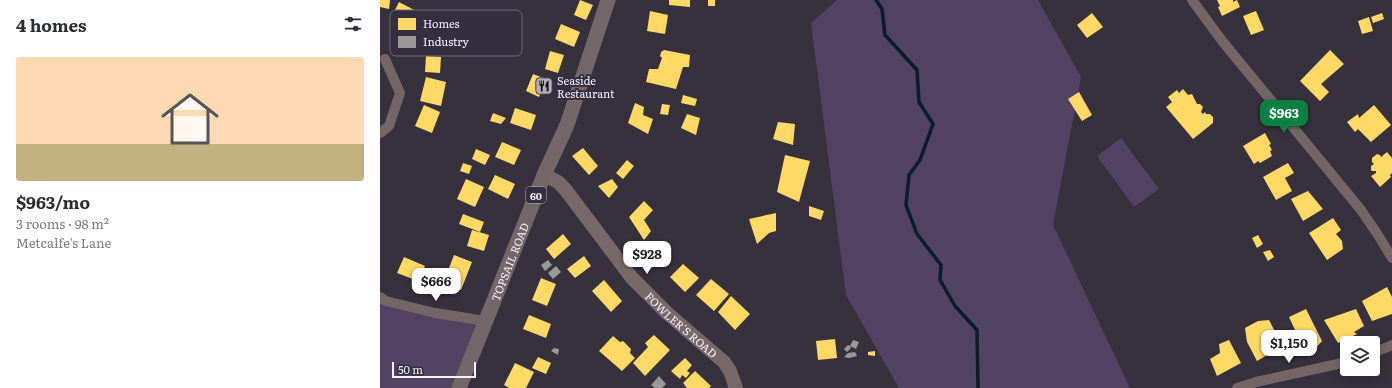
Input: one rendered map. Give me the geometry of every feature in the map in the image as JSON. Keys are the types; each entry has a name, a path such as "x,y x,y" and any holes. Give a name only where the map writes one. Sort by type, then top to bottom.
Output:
{"main road":[{"name":"TOPSAIL ROAD","path":"459,388 544,175 567,126 608,0"}],"street":[{"path":"1192,0 1223,42 1357,205 1375,230 1392,258"},
{"path":"380,133 390,126 400,93 385,59"},
{"name":"FOWLER'S ROAD","path":"544,175 554,180 565,189 632,278 643,290 667,314 724,362 730,371 736,388"},
{"path":"380,297 386,301 435,313 486,321"},
{"path":"1380,350 1392,345"},
{"path":"1237,388 1256,382 1340,364"}],"shaded area":[{"path":"837,0 1038,0 1081,77 1053,225 1130,388 899,388 846,295 811,23"},
{"path":"1121,138 1159,189 1134,207 1097,156"},
{"path":"380,297 486,321 459,388 380,388"}],"building: Homes":[{"path":"380,0 390,0 389,9 380,7"},
{"path":"580,0 593,5 586,20 574,15"},
{"path":"669,0 690,0 690,7 669,5"},
{"path":"708,0 715,0 715,6 708,6"},
{"path":"1217,0 1233,0 1233,2 1237,0 1240,7 1222,16"},
{"path":"399,2 414,10 395,10"},
{"path":"650,11 668,15 665,34 647,31"},
{"path":"1256,11 1264,30 1251,35 1243,16"},
{"path":"1092,13 1103,27 1087,38 1077,25"},
{"path":"1382,13 1384,19 1373,23 1371,17"},
{"path":"1369,17 1373,31 1362,34 1358,21"},
{"path":"561,24 580,32 574,47 555,39"},
{"path":"664,50 690,55 689,67 683,67 676,89 646,82 649,69 658,69 662,58 660,56 661,52"},
{"path":"1330,50 1344,64 1321,84 1329,92 1320,101 1300,81"},
{"path":"550,51 564,55 558,73 545,69"},
{"path":"426,56 441,57 440,73 425,72"},
{"path":"533,74 546,79 539,97 526,91"},
{"path":"426,77 446,82 441,106 420,101"},
{"path":"1183,89 1188,95 1192,94 1197,104 1200,104 1203,107 1201,112 1203,114 1205,112 1213,117 1213,123 1193,139 1166,107 1172,102 1168,97 1177,90 1179,93"},
{"path":"1079,92 1092,115 1082,121 1068,99"},
{"path":"683,95 697,99 695,106 681,103"},
{"path":"635,103 644,107 643,115 653,119 648,134 628,123"},
{"path":"662,104 670,105 668,115 660,114"},
{"path":"424,105 440,112 432,133 415,126"},
{"path":"1374,105 1391,125 1371,142 1358,129 1355,132 1347,122 1358,114 1359,118"},
{"path":"515,108 536,115 531,130 510,123"},
{"path":"493,113 506,118 501,124 490,121"},
{"path":"687,114 700,118 696,135 681,128"},
{"path":"778,122 795,124 793,145 773,139"},
{"path":"1265,133 1271,144 1269,145 1272,150 1270,151 1272,156 1260,163 1258,161 1254,164 1243,146"},
{"path":"502,142 521,150 514,165 495,157"},
{"path":"583,148 598,166 589,175 572,156"},
{"path":"476,149 490,155 485,165 472,159"},
{"path":"1387,152 1392,158 1392,173 1390,175 1391,177 1380,187 1371,176 1376,173 1376,171 1371,170 1371,166 1374,164 1372,162 1372,158 1377,154 1381,157"},
{"path":"785,155 810,161 799,202 777,192"},
{"path":"627,160 634,166 623,179 616,173"},
{"path":"463,163 472,166 469,174 460,171"},
{"path":"1288,163 1294,173 1285,178 1292,191 1276,200 1263,177"},
{"path":"495,175 515,184 508,199 488,189"},
{"path":"466,179 484,187 475,207 457,199"},
{"path":"612,179 618,187 609,198 598,186"},
{"path":"1308,191 1323,209 1303,221 1291,199"},
{"path":"644,201 653,210 644,220 651,231 644,240 629,217"},
{"path":"809,206 824,211 821,220 809,216"},
{"path":"776,213 776,231 769,233 757,244 749,219"},
{"path":"463,214 484,222 480,232 459,224"},
{"path":"1333,218 1341,230 1336,234 1342,241 1343,249 1327,260 1309,233"},
{"path":"472,230 489,235 484,251 467,246"},
{"path":"563,234 571,244 554,259 546,249"},
{"path":"1258,235 1263,244 1257,248 1252,238"},
{"path":"1270,250 1274,257 1268,261 1263,252"},
{"path":"454,255 472,262 461,290 443,284"},
{"path":"584,256 591,266 575,278 567,269"},
{"path":"404,257 425,266 418,281 397,273"},
{"path":"683,264 699,278 685,292 670,277"},
{"path":"541,278 556,284 547,306 532,300"},
{"path":"711,279 729,294 714,311 696,295"},
{"path":"604,280 622,301 611,312 592,291"},
{"path":"1387,287 1392,297 1392,314 1372,321 1362,301"},
{"path":"731,296 750,314 735,330 718,312"},
{"path":"1306,309 1322,341 1315,349 1311,343 1302,345 1289,317"},
{"path":"1356,309 1364,326 1354,332 1357,334 1353,336 1340,336 1340,342 1338,343 1324,320"},
{"path":"529,315 551,324 546,338 523,329"},
{"path":"1269,320 1280,341 1270,346 1274,351 1257,361 1247,342 1245,328 1258,321"},
{"path":"654,335 670,350 645,376 633,363 648,347 645,343"},
{"path":"613,336 620,342 623,341 631,349 630,353 635,358 622,371 599,351"},
{"path":"835,339 837,358 818,360 816,341"},
{"path":"1229,340 1241,363 1217,376 1210,359 1220,353 1219,344"},
{"path":"875,351 875,356 868,355 868,352"},
{"path":"538,357 551,363 546,374 532,368"},
{"path":"685,358 692,365 687,371 690,373 686,378 682,375 680,379 671,371"},
{"path":"515,363 534,372 526,388 509,388 504,385"},
{"path":"695,371 711,386 709,388 687,388 683,383"}],"building: Industry":[{"path":"548,260 552,265 545,271 541,265"},
{"path":"556,266 561,272 553,279 548,273"},
{"path":"853,340 859,342 856,349 850,346"},
{"path":"848,345 851,348 847,352 844,349"},
{"path":"554,348 559,349 558,355 551,351"},
{"path":"855,352 857,356 849,358 844,357 848,353"},
{"path":"659,376 666,384 662,388 655,388 651,385"}],"waterway":[{"path":"876,0 882,9 885,35 917,70 919,102 933,124 920,160 909,175 906,205 917,234 941,265 940,280 955,306 977,330 978,388"}],"place":[{"name":"Seaside Restaurant","path":"544,86"}]}
